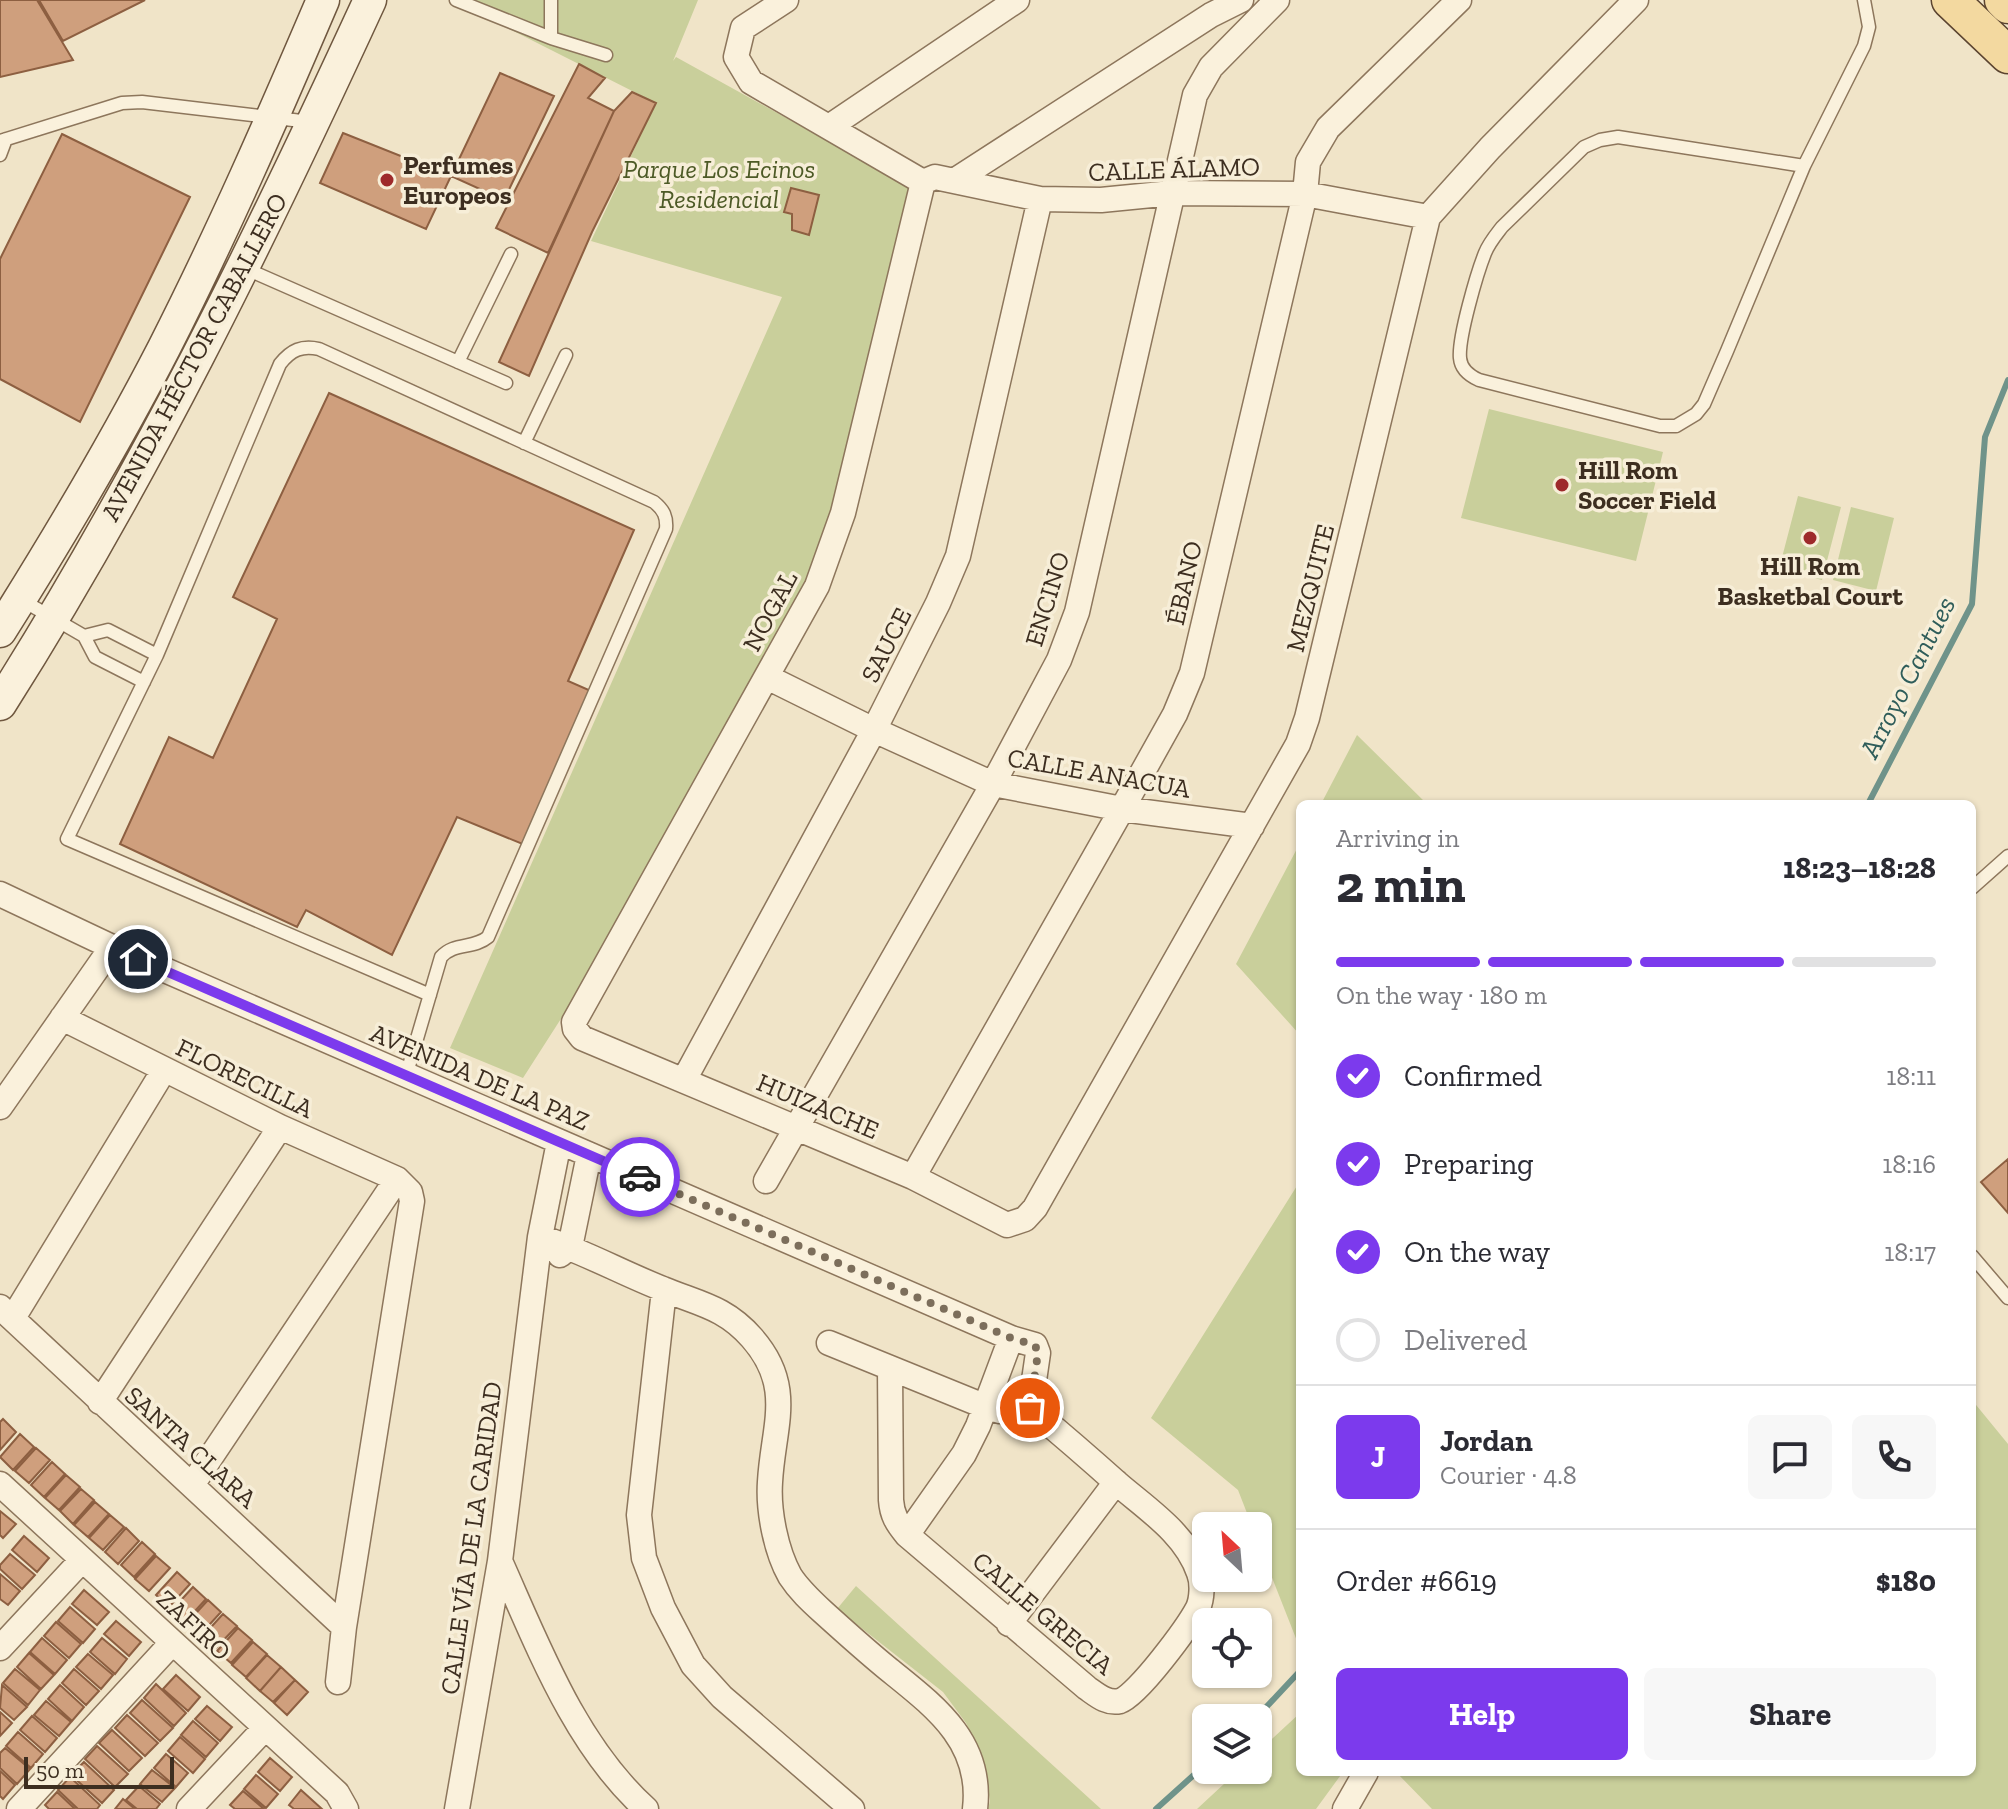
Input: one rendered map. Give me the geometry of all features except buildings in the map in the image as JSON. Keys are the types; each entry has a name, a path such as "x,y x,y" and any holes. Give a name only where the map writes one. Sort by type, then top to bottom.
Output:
{"main road":[{"name":"AVENIDA HÉCTOR CABALLERO","path":"0,631 95,475 165,346 273,119 323,0"},
{"name":"AVENIDA HÉCTOR CABALLERO","path":"0,704 53,619 178,398 244,268 370,0"},
{"path":"1950,0 2008,55"},
{"path":"2003,0 2008,5"}],"street":[{"path":"786,0 743,28 736,57 751,82 923,182"},
{"path":"829,127 1017,0"},
{"path":"954,181 1211,15 1241,0"},
{"name":"ENCINO","path":"766,1181 993,784 1059,660 1077,612 1195,95 1202,79 1277,0"},
{"name":"ÉBANO","path":"913,1177 1175,714 1192,673 1305,194 1308,162 1328,128 1459,0"},
{"name":"MEZQUITE","path":"1035,1208 1298,744 1307,718 1428,217 1490,148 1636,0"},
{"name":"CALLE ÁLAMO","path":"923,182 935,177 1040,199 1101,200 1172,193 1305,194 1428,217"},
{"name":"NOGAL","path":"575,1029 576,1016 817,586 843,513 923,182"},
{"name":"SAUCE","path":"684,1080 874,730 938,603 958,556 1040,199"},
{"name":"CALLE ANACUA","path":"767,677 993,784 1122,809 1252,826"},
{"name":"AVENIDA DE LA PAZ","path":"0,894 112,947 406,1076 1021,1340"},
{"path":"0,1107 112,947"},
{"name":"FLORECILLA","path":"62,1018 280,1127 401,1182"},
{"name":"HUIZACHE","path":"575,1029 582,1038 913,1177 1007,1225 1025,1219 1035,1208"},
{"path":"7,1312 164,1070"},
{"path":"100,1402 280,1127"},
{"name":"CALLE VÍA DE LA CARIDAD","path":"458,1800 500,1561 540,1237 559,1142"},
{"path":"536,1274 570,1247 589,1155"},
{"path":"192,1485 401,1182 412,1201 344,1627 338,1682"},
{"path":"540,1237 570,1247 664,1290 714,1306 752,1338 767,1356 779,1397 778,1433 770,1483 772,1515 790,1576 830,1619 942,1713 960,1738 975,1772 975,1809"},
{"path":"664,1290 639,1515 644,1558 663,1608 693,1665 722,1697 852,1809"},
{"name":"SANTA CLARA","path":"7,1312 344,1627"},
{"path":"829,1343 984,1406 1000,1411 1030,1408 1038,1353 1035,1345 1021,1340 984,1406 964,1454 907,1535"},
{"name":"CALLE GRECIA","path":"890,1368 892,1511 896,1522 1009,1624 1099,1697 1111,1702 1122,1700 1139,1687 1199,1606 1202,1588 1199,1572 1181,1541 1169,1528 1030,1408"},
{"path":"1009,1624 1116,1482"},
{"name":"ZAFIRO","path":"0,1484 337,1793 346,1809"},
{"path":"0,1648 82,1560"},
{"path":"500,1561 571,1709 601,1758 627,1792 646,1809"},
{"path":"19,1809 172,1643"},
{"path":"189,1809 265,1728"},
{"path":"1345,1809 1364,1776"},
{"path":"458,1800 476,1809"}],"lane":[{"path":"456,0 551,38 606,55"},
{"path":"551,0 551,38"},
{"path":"1804,166 1631,138 1600,140 1584,147 1490,242 1463,333 1460,359 1463,367 1469,375 1479,380 1647,424 1676,426 1687,421 1704,404 1804,166 1864,46 1869,27 1864,0"},
{"path":"0,155 3,140 122,103 142,102 313,123"},
{"path":"458,362 511,254"},
{"path":"244,268 506,383"},
{"path":"406,1076 430,995 441,957 456,947 480,944 488,937 666,529 664,512 654,502 319,349 298,348 280,364 157,655 67,839 430,995"},
{"path":"524,443 566,355"},
{"path":"20,599 84,636 95,657 144,682"},
{"path":"84,636 108,630 157,655"},
{"path":"1976,884 2008,856"},
{"path":"1976,1261 2008,1298"}],"green space":[{"name":"Parque Los Ecinos Residencial","path":"452,0 698,0 673,61 676,57 911,187 826,543 748,685 707,771 621,925 523,1078 450,1048 782,297 591,241 656,103"},
{"name":"Hill Rom Soccer Field","path":"1489,409 1663,452 1636,561 1461,518"},
{"name":"Hill Rom Basketbal Court","path":"1798,496 1841,507 1822,580 1779,569"},
{"path":"1851,507 1894,518 1876,591 1833,580"},
{"path":"1357,735 1423,800 1323,800"},
{"path":"1296,851 1296,1031 1236,964"},
{"path":"1296,1187 1296,1638 1272,1578 1272,1512 1247,1512 1238,1490 1151,1418"},
{"path":"1976,1405 2008,1444 2008,1809 1432,1809 1400,1776 1976,1776"},
{"path":"856,1586 1101,1809 988,1809 990,1801 984,1762 966,1723 943,1692 837,1609"},
{"path":"1296,1717 1296,1776 1340,1776 1316,1809 1197,1809 1224,1784 1272,1784 1272,1739"}],"waterway":[{"name":"Arroyo Cantues","path":"1870,800 1972,604 1985,437 2008,380"},
{"name":"Arroyo Cantues","path":"1269,1704 1296,1675"},
{"name":"Arroyo Cantues","path":"1156,1809 1192,1777"}],"way so far":[{"path":"640,1177 1011,1338 1035,1345 1038,1353 1030,1408"}],"place":[{"name":"Perfumes Europeos","path":"387,180"},
{"name":"Hill Rom Soccer Field","path":"1562,485"},
{"name":"Hill Rom Basketbal Court","path":"1810,538"}],"route":[{"path":"138,959 640,1177"}]}
